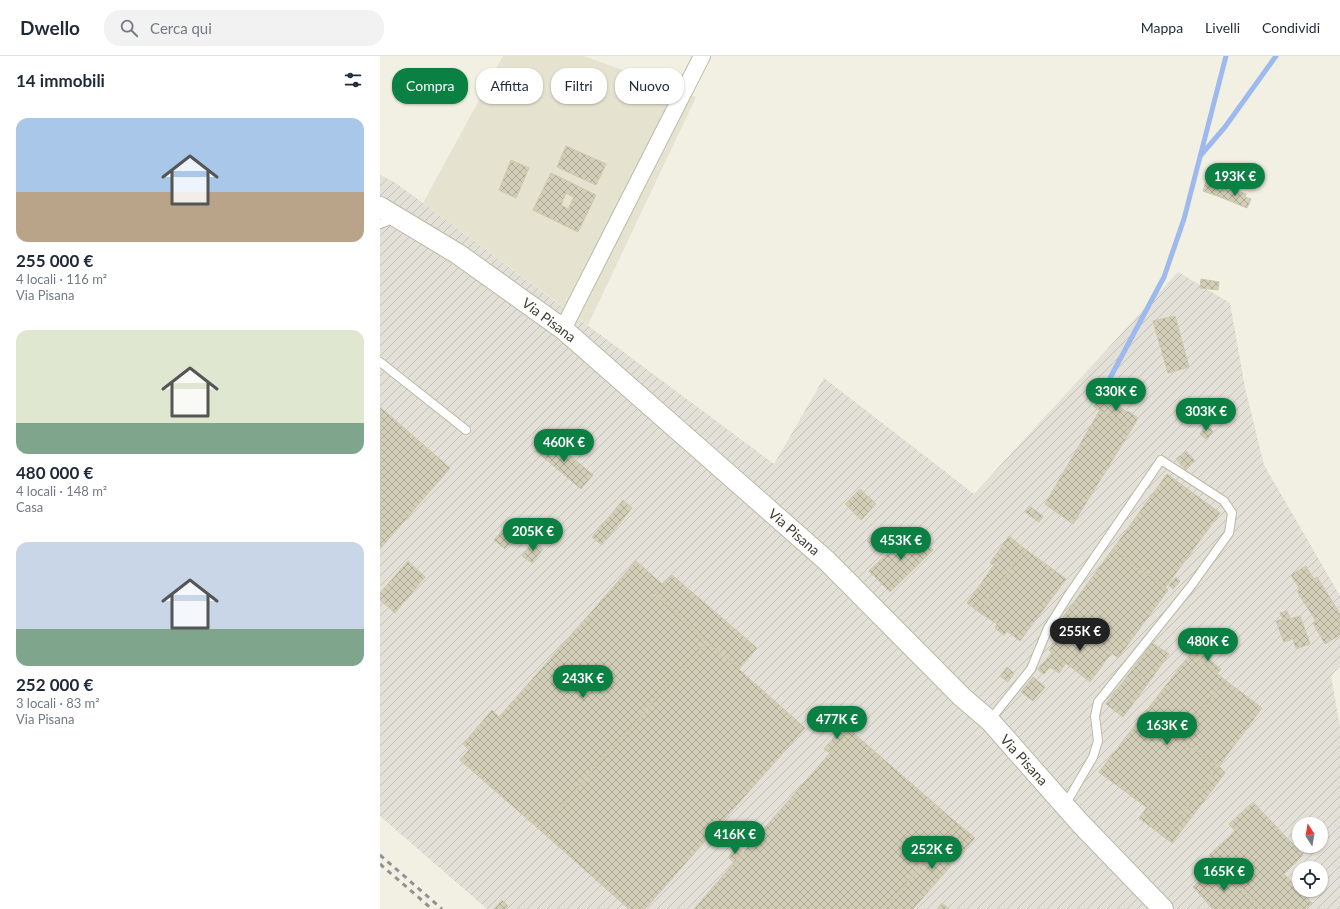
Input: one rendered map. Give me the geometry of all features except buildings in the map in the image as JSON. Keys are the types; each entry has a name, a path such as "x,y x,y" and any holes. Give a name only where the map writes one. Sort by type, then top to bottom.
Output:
{"street":[{"path":"562,329 702,56"},
{"name":"Via Pisana","path":"380,207 389,221 458,254 562,329 827,560 962,696 990,721 1064,805 1163,909"}],"lane":[{"path":"380,362 466,430"},
{"path":"990,721 1031,669 1048,628 1068,596 1161,460 1224,500 1232,513 1229,533 1191,586 1098,702 1095,716 1098,741 1093,757 1064,805"}],"shaded area":[{"path":"503,56 584,56 617,68 615,68 615,104 684,104 684,93 696,97 588,325 423,203 477,104 543,104 543,68 496,68"},
{"path":"380,175 394,182 423,203 774,464 824,378 974,494 1178,272 1230,303 1245,388 1264,465 1340,596 1340,666 1331,676 1340,727 1340,909 487,909 380,816"}],"waterway":[{"path":"1110,378 1164,277 1184,219 1226,56"},
{"path":"1201,155 1225,127 1276,56"}],"railway":[{"path":"380,855 442,909"},
{"path":"380,864 432,909"}]}
